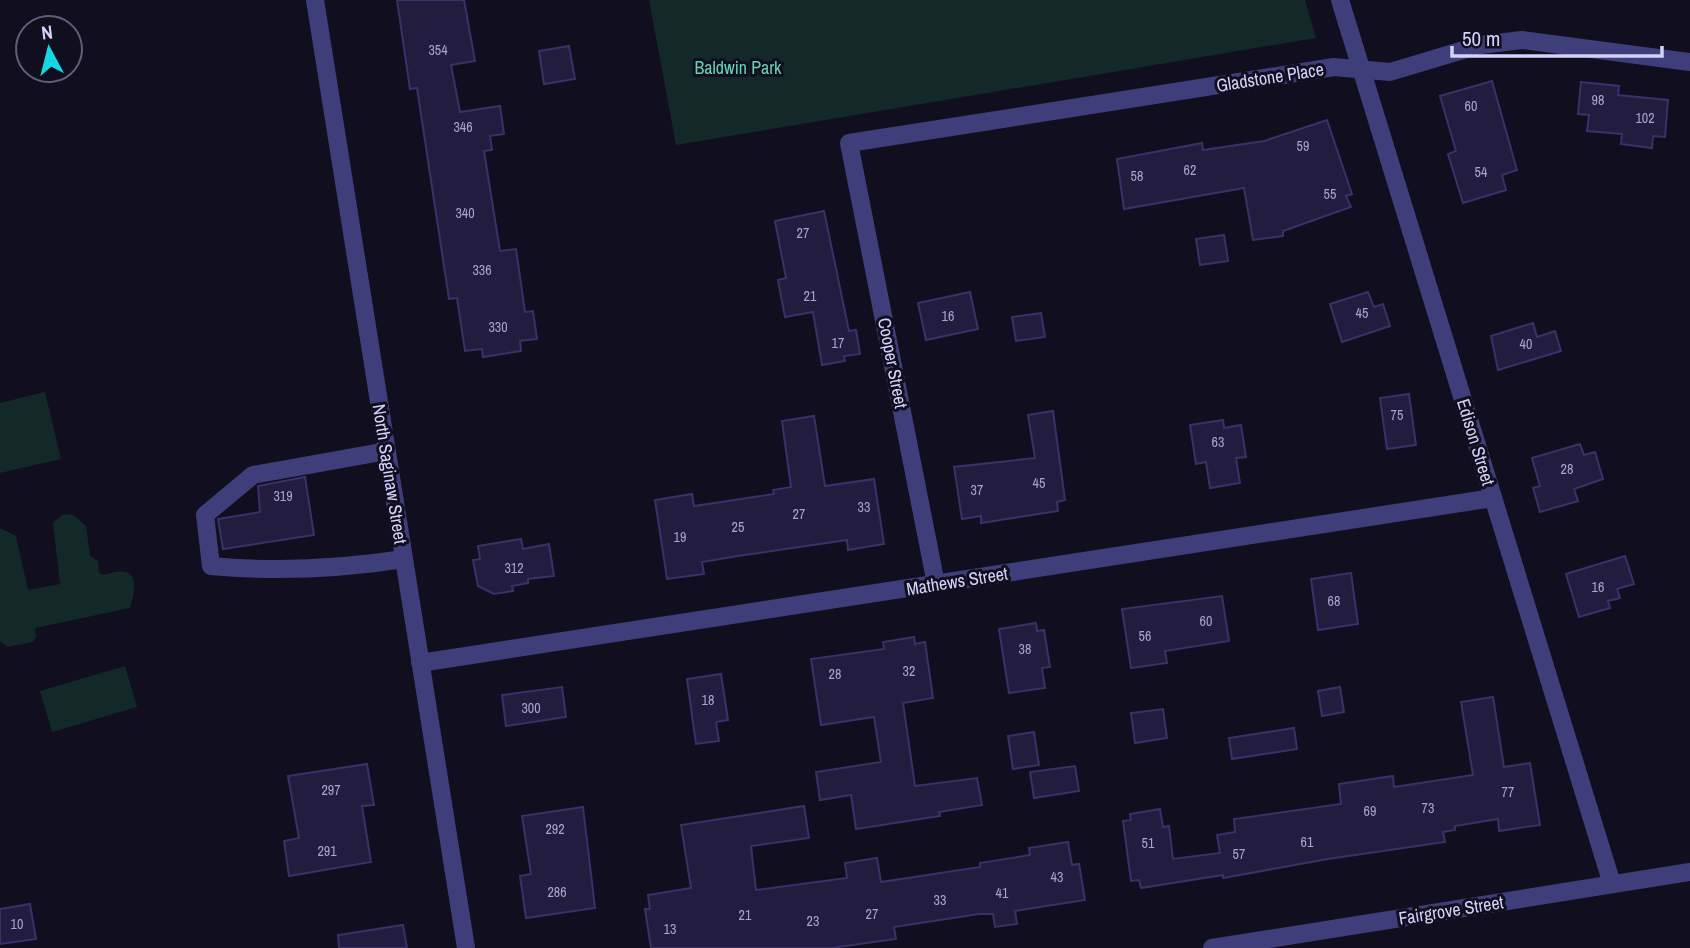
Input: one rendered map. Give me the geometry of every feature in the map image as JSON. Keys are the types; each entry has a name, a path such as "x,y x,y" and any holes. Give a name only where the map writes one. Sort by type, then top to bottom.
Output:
{"street":[{"name":"North Saginaw Street","path":"315,0 466,948"},
{"name":"Edison Street","path":"1340,0 1612,884"},
{"name":"Gladstone Place","path":"849,142 1334,68 1390,72 1480,45 1522,40 1690,62"},
{"name":"Cooper Street","path":"849,142 936,584"},
{"path":"387,451 253,475 205,515 211,566 246,569 340,568 404,559"},
{"name":"Mathews Street","path":"420,663 1493,498"},
{"name":"Fairgrove Street","path":"1212,948 1321,939 1612,884 1690,872"}],"green space":[{"name":"Baldwin Park","path":"649,0 1305,0 1316,38 676,145"},
{"path":"45,392 61,459 0,473 0,403"},
{"path":"72,514 86,526 90,556 98,561 99,573 104,575 123,572 132,577 134,590 130,608 35,628 36,637 33,642 7,647 0,641 0,528 16,536 28,590 60,584 53,523 62,515"},
{"path":"125,666 137,707 52,732 40,691"}],"building":[{"path":"397,0 464,0 475,61 451,65 460,112 500,106 504,134 490,136 492,150 484,151 500,251 516,249 525,312 533,311 537,339 520,341 521,351 483,357 482,349 465,351 457,298 449,299 417,88 410,89"},
{"path":"569,46 575,79 544,84 539,51"},
{"path":"1492,81 1517,170 1502,175 1506,190 1463,203 1448,154 1456,151 1440,96"},
{"path":"1581,82 1619,86 1618,95 1668,100 1665,137 1653,136 1652,148 1621,144 1622,134 1587,131 1589,115 1578,114"},
{"path":"1327,120 1352,194 1346,196 1351,207 1283,231 1283,236 1253,240 1244,188 1124,209 1117,159 1202,143 1203,150 1264,141"},
{"path":"824,211 849,331 856,330 860,354 844,356 845,361 822,365 813,312 785,317 778,280 786,278 775,221"},
{"path":"1224,235 1228,261 1200,265 1196,239"},
{"path":"970,292 978,329 926,340 918,303"},
{"path":"1368,292 1374,307 1383,304 1390,326 1342,342 1330,304"},
{"path":"1041,313 1045,337 1016,341 1012,317"},
{"path":"1533,323 1537,337 1555,331 1561,351 1498,370 1491,336"},
{"path":"1409,394 1416,445 1387,449 1380,398"},
{"path":"1053,411 1065,500 1057,502 1058,511 981,523 981,516 962,519 954,467 1035,458 1028,415"},
{"path":"814,416 825,486 874,479 884,544 848,550 847,540 738,556 702,562 704,574 667,579 655,500 692,494 694,506 774,494 773,490 791,487 782,421"},
{"path":"1223,420 1224,428 1241,425 1246,457 1236,458 1240,483 1210,488 1206,462 1196,464 1190,425"},
{"path":"1580,444 1584,455 1595,452 1603,479 1574,489 1578,501 1540,512 1533,488 1540,486 1532,458"},
{"path":"305,477 314,535 223,549 218,519 260,512 258,486"},
{"path":"521,539 523,549 549,544 554,576 528,579 528,583 512,586 513,591 494,594 478,586 473,560 480,559 478,546"},
{"path":"1625,556 1634,584 1617,589 1620,598 1608,601 1610,608 1579,617 1566,574"},
{"path":"1351,573 1358,624 1318,630 1311,579"},
{"path":"1222,596 1229,641 1165,651 1167,663 1131,668 1122,609"},
{"path":"1036,623 1037,631 1044,630 1050,667 1042,668 1045,688 1009,693 999,629"},
{"path":"914,637 915,644 925,642 933,698 903,703 915,786 977,778 982,805 939,812 940,816 856,829 851,795 820,800 816,772 881,762 874,717 821,725 811,659 884,649 883,642"},
{"path":"721,674 728,720 716,722 719,741 696,744 687,679"},
{"path":"562,687 566,717 506,726 502,695"},
{"path":"1340,687 1344,712 1322,716 1318,691"},
{"path":"1493,697 1504,767 1530,763 1540,825 1499,831 1498,819 1455,826 1455,830 1443,832 1445,842 1223,878 1223,875 1141,888 1139,880 1131,881 1123,821 1131,820 1130,814 1160,809 1163,827 1169,826 1173,859 1220,853 1217,835 1235,832 1234,819 1341,804 1339,784 1393,776 1394,787 1473,775 1461,702"},
{"path":"1163,709 1167,738 1135,743 1131,713"},
{"path":"1294,728 1297,749 1232,759 1229,738"},
{"path":"1034,732 1039,765 1013,769 1008,736"},
{"path":"367,764 374,805 362,806 371,862 289,876 284,841 299,838 288,776"},
{"path":"1075,766 1079,791 1034,798 1030,772"},
{"path":"804,806 809,838 751,846 756,890 847,878 845,863 877,858 881,882 980,867 980,863 1030,855 1029,848 1068,842 1072,865 1079,864 1085,900 1015,911 1017,924 995,927 993,914 979,914 894,927 896,939 831,948 651,948 645,909 650,909 648,895 691,888 681,825"},
{"path":"583,807 595,908 526,918 520,876 531,874 522,816"},
{"path":"30,904 36,939 0,944 0,909"},
{"path":"403,925 407,948 339,948 338,935"}]}
